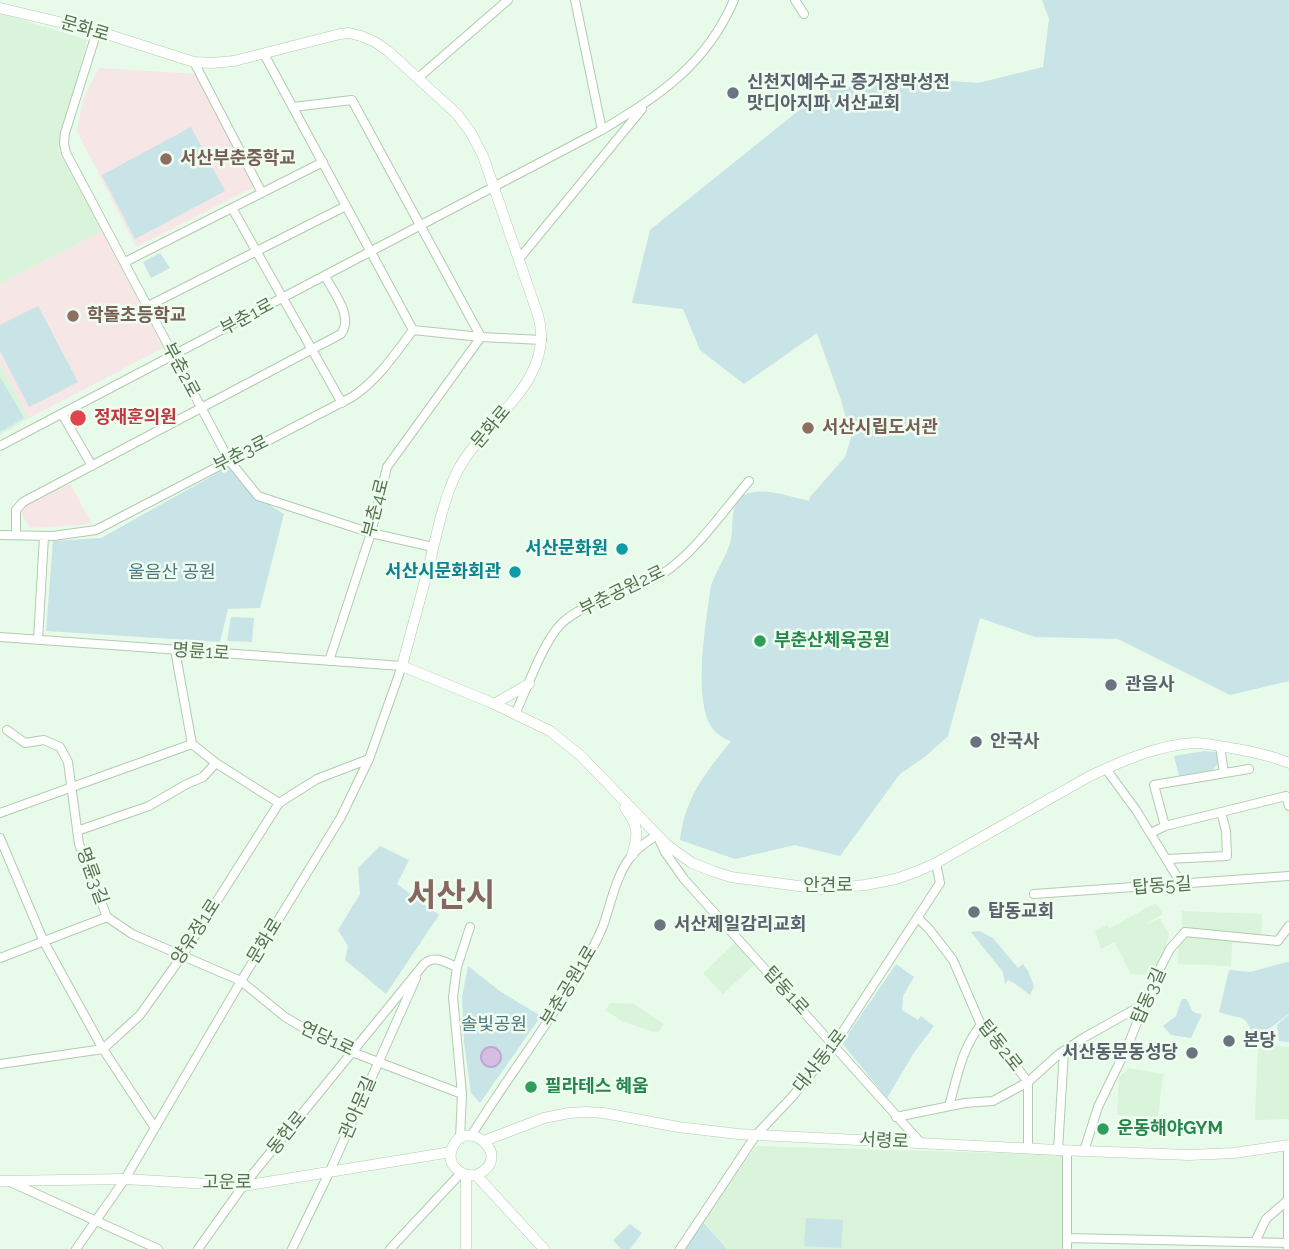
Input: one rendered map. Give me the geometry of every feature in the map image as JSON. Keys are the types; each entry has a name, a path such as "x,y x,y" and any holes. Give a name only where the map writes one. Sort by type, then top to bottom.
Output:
{"street":[{"path":"418,78 508,0"},
{"path":"575,0 602,130"},
{"path":"519,259 646,104 695,63 723,24 734,0"},
{"path":"795,0 804,14"},
{"name":"문화로","path":"0,8 97,31 194,62 222,62 264,54 340,34 353,34 380,45 452,109 468,128 480,149 538,315 542,340 537,363 527,383 460,466 433,547 402,667 369,759 341,817 125,1179 76,1249"},
{"name":"부춘2로","path":"97,31 65,133 64,144 73,168 229,460 258,496 371,533 433,547"},
{"path":"264,54 413,330 542,340"},
{"path":"194,62 262,193"},
{"path":"293,107 352,99 481,337"},
{"name":"부춘1로","path":"0,446 602,130 646,104"},
{"path":"125,262 323,162"},
{"path":"148,306 346,206"},
{"path":"232,208 342,403"},
{"path":"16,535 16,510 19,505 341,334 346,323 345,315 325,276"},
{"name":"부춘3로","path":"0,535 44,536 96,530 342,403 373,381 413,330"},
{"name":"부춘4로","path":"329,661 371,533 387,467 481,337"},
{"path":"62,414 92,466"},
{"name":"부춘공원2로","path":"515,714 551,636 566,620 584,608 649,581 670,568 694,546 749,481"},
{"path":"38,640 44,536"},
{"name":"명륜1로","path":"0,637 402,667"},
{"path":"176,650 192,744 216,763 279,803"},
{"name":"안견로","path":"402,667 494,704 559,737 582,756 657,835 687,860 712,872 813,888 838,889 865,885 896,878 936,863 1106,769 1172,746 1196,743 1220,746 1288,761"},
{"path":"494,704 529,684"},
{"name":"명륜3길","path":"7,730 25,743 44,740 60,747 68,762 79,844 107,916 132,934 241,981"},
{"path":"0,813 192,744"},
{"path":"1220,746 1224,773"},
{"name":"양유정1로","path":"103,1049 140,1015 182,956 279,803 317,779 369,759"},
{"path":"77,831 149,806 203,776 216,763"},
{"path":"1106,769 1151,833 1182,885"},
{"path":"1164,826 1154,785 1249,769"},
{"path":"1151,833 1164,826 1286,796 1289,806"},
{"path":"625,801 624,806 636,828 632,855"},
{"path":"1167,859 1227,856 1226,831 1221,812"},
{"name":"부춘공원1로","path":"465,1137 551,1017 587,958 603,926 621,874 632,855 657,835"},
{"name":"탑동1로","path":"657,835 664,852 684,879 921,1143"},
{"path":"0,838 44,942 103,1049 155,1128"},
{"name":"대사동1로","path":"680,1249 756,1135 834,1045 940,883 936,863"},
{"name":"탑동5길","path":"1034,894 1289,876"},
{"path":"0,958 107,916"},
{"name":"탑동2로","path":"918,918 953,960 981,1025 1028,1082 1028,1148"},
{"name":"탑동3길","path":"1084,1151 1098,1107 1128,1045 1144,1004 1170,949 1185,932 1278,941 1289,926"},
{"path":"465,1137 453,1005 457,967 470,927"},
{"path":"422,967 432,959 457,967"},
{"name":"관아문길","path":"352,1052 422,967"},
{"name":"관아문길","path":"292,1249 422,967"},
{"name":"연당1로","path":"241,981 301,1028 352,1052 463,1094"},
{"path":"896,1116 965,1103 993,1101 1028,1082 1085,1037 1144,1004"},
{"path":"949,1106 967,1045 981,1025"},
{"path":"0,1064 103,1049"},
{"path":"1064,1051 1063,1150 1067,1249"},
{"name":"동헌로","path":"198,1249 243,1186 352,1052"},
{"name":"서령로","path":"484,1141 544,1118 578,1112 604,1113 678,1127 756,1135 1084,1151 1189,1155 1234,1153 1288,1145"},
{"path":"390,1249 468,1175 486,1170 491,1160 490,1149 478,1137 465,1137 454,1145 451,1152 454,1166 468,1175 544,1249"},
{"path":"1288,1145 1289,1249"},
{"name":"고운로","path":"4,1181 125,1179 243,1186 451,1152"},
{"path":"466,1249 468,1175"},
{"path":"4,1181 158,1249"},
{"path":"1255,1242 1266,1219 1288,1200"},
{"path":"1067,1238 1234,1245 1255,1242 1288,1243"}],"shaded area":[{"path":"0,13 87,40 59,151 102,231 0,284"},
{"name":"서산부춘중학교","path":"99,68 196,74 254,187 136,247 77,131 83,99"},
{"name":"학돌초등학교","path":"102,231 163,348 29,418 0,363 0,284"},
{"path":"0,363 29,418 0,435"},
{"path":"70,484 92,524 30,528 21,513 25,504"},
{"path":"1156,903 1163,914 1143,926 1160,918 1169,934 1163,959 1159,967 1147,975 1131,974 1115,942 1101,949 1095,931 1107,925 1110,928"},
{"path":"1182,911 1262,914 1261,944 1232,943 1231,966 1178,964"},
{"path":"736,942 756,963 723,994 703,973"},
{"path":"611,1003 634,1004 664,1024 659,1031 653,1032 622,1021 605,1010"},
{"path":"1258,1045 1289,1047 1289,1119 1255,1120"},
{"path":"491,1047 498,1050 501,1057 498,1064 491,1067 484,1064 481,1057 484,1050"},
{"path":"1129,1068 1163,1074 1158,1117 1117,1115 1119,1077"},
{"path":"756,1146 1062,1155 1062,1249 728,1249 703,1221"}],"green space":[{"path":"1042,0 1289,0 1289,681 1230,695 1118,639 1035,637 980,618 948,736 900,774 840,856 795,845 735,859 680,840 691,798 731,741 719,735 707,719 703,701 702,668 711,585 729,545 735,507 740,499 757,492 809,501 845,457 851,438 841,400 817,333 744,384 700,350 683,309 632,303 650,230 823,91 913,78 978,83 1043,67 1049,19"},
{"path":"191,127 225,191 135,239 102,175"},
{"path":"160,253 170,268 151,278 143,262"},
{"path":"38,306 78,382 29,407 0,351 0,325"},
{"path":"0,377 24,418 0,432"},
{"name":"울음산 공원","path":"230,466 253,495 284,514 260,608 228,609 220,642 46,631 53,541 101,538"},
{"path":"231,617 254,618 252,642 227,641"},
{"path":"1215,752 1219,757 1220,761 1213,770 1179,776 1174,756"},
{"path":"380,846 409,860 397,884 439,915 386,994 345,960 348,946 338,930 360,894 358,868"},
{"path":"979,931 993,938 1018,968 1023,964 1034,986 1030,995 1008,980 1005,984 1003,972 971,932"},
{"path":"1289,962 1289,1014 1254,1040 1246,1021 1219,1012 1229,970 1250,972"},
{"path":"896,964 914,977 903,996 902,1010 918,1020 921,1016 934,1026 915,1051 887,1098 842,1043"},
{"name":"솔빛공원","path":"468,966 501,992 541,1016 480,1103 471,1093 464,1042 462,997"},
{"path":"1183,999 1186,999 1193,1011 1202,1014 1191,1038 1171,1035 1163,1026 1176,1016"},
{"path":"1289,1015 1289,1042 1279,1041 1277,1025"},
{"path":"806,1218 843,1220 841,1248 804,1246"},
{"path":"703,1222 727,1249 685,1249"},
{"path":"630,1224 642,1233 630,1249 621,1249 613,1240"}],"place":[{"name":"신천지예수교 증거장막성전 맛디아지파 서산교회","path":"733,93"},
{"name":"서산부춘중학교","path":"166,159"},
{"name":"학돌초등학교","path":"73,316"},
{"name":"정재훈의원","path":"78,418"},
{"name":"서산시립도서관","path":"808,428"},
{"name":"서산문화원","path":"622,549"},
{"name":"서산시문화회관","path":"515,572"},
{"name":"부춘산체육공원","path":"760,641"},
{"name":"관음사","path":"1111,685"},
{"name":"안국사","path":"976,742"},
{"name":"탑동교회","path":"974,912"},
{"name":"서산제일감리교회","path":"660,925"},
{"name":"본당","path":"1229,1041"},
{"name":"서산동문동성당","path":"1192,1053"},
{"name":"필라테스 혜움","path":"531,1087"},
{"name":"운동해야GYM","path":"1103,1129"}],"district":[{"name":"서산시","path":"451,896"}]}
